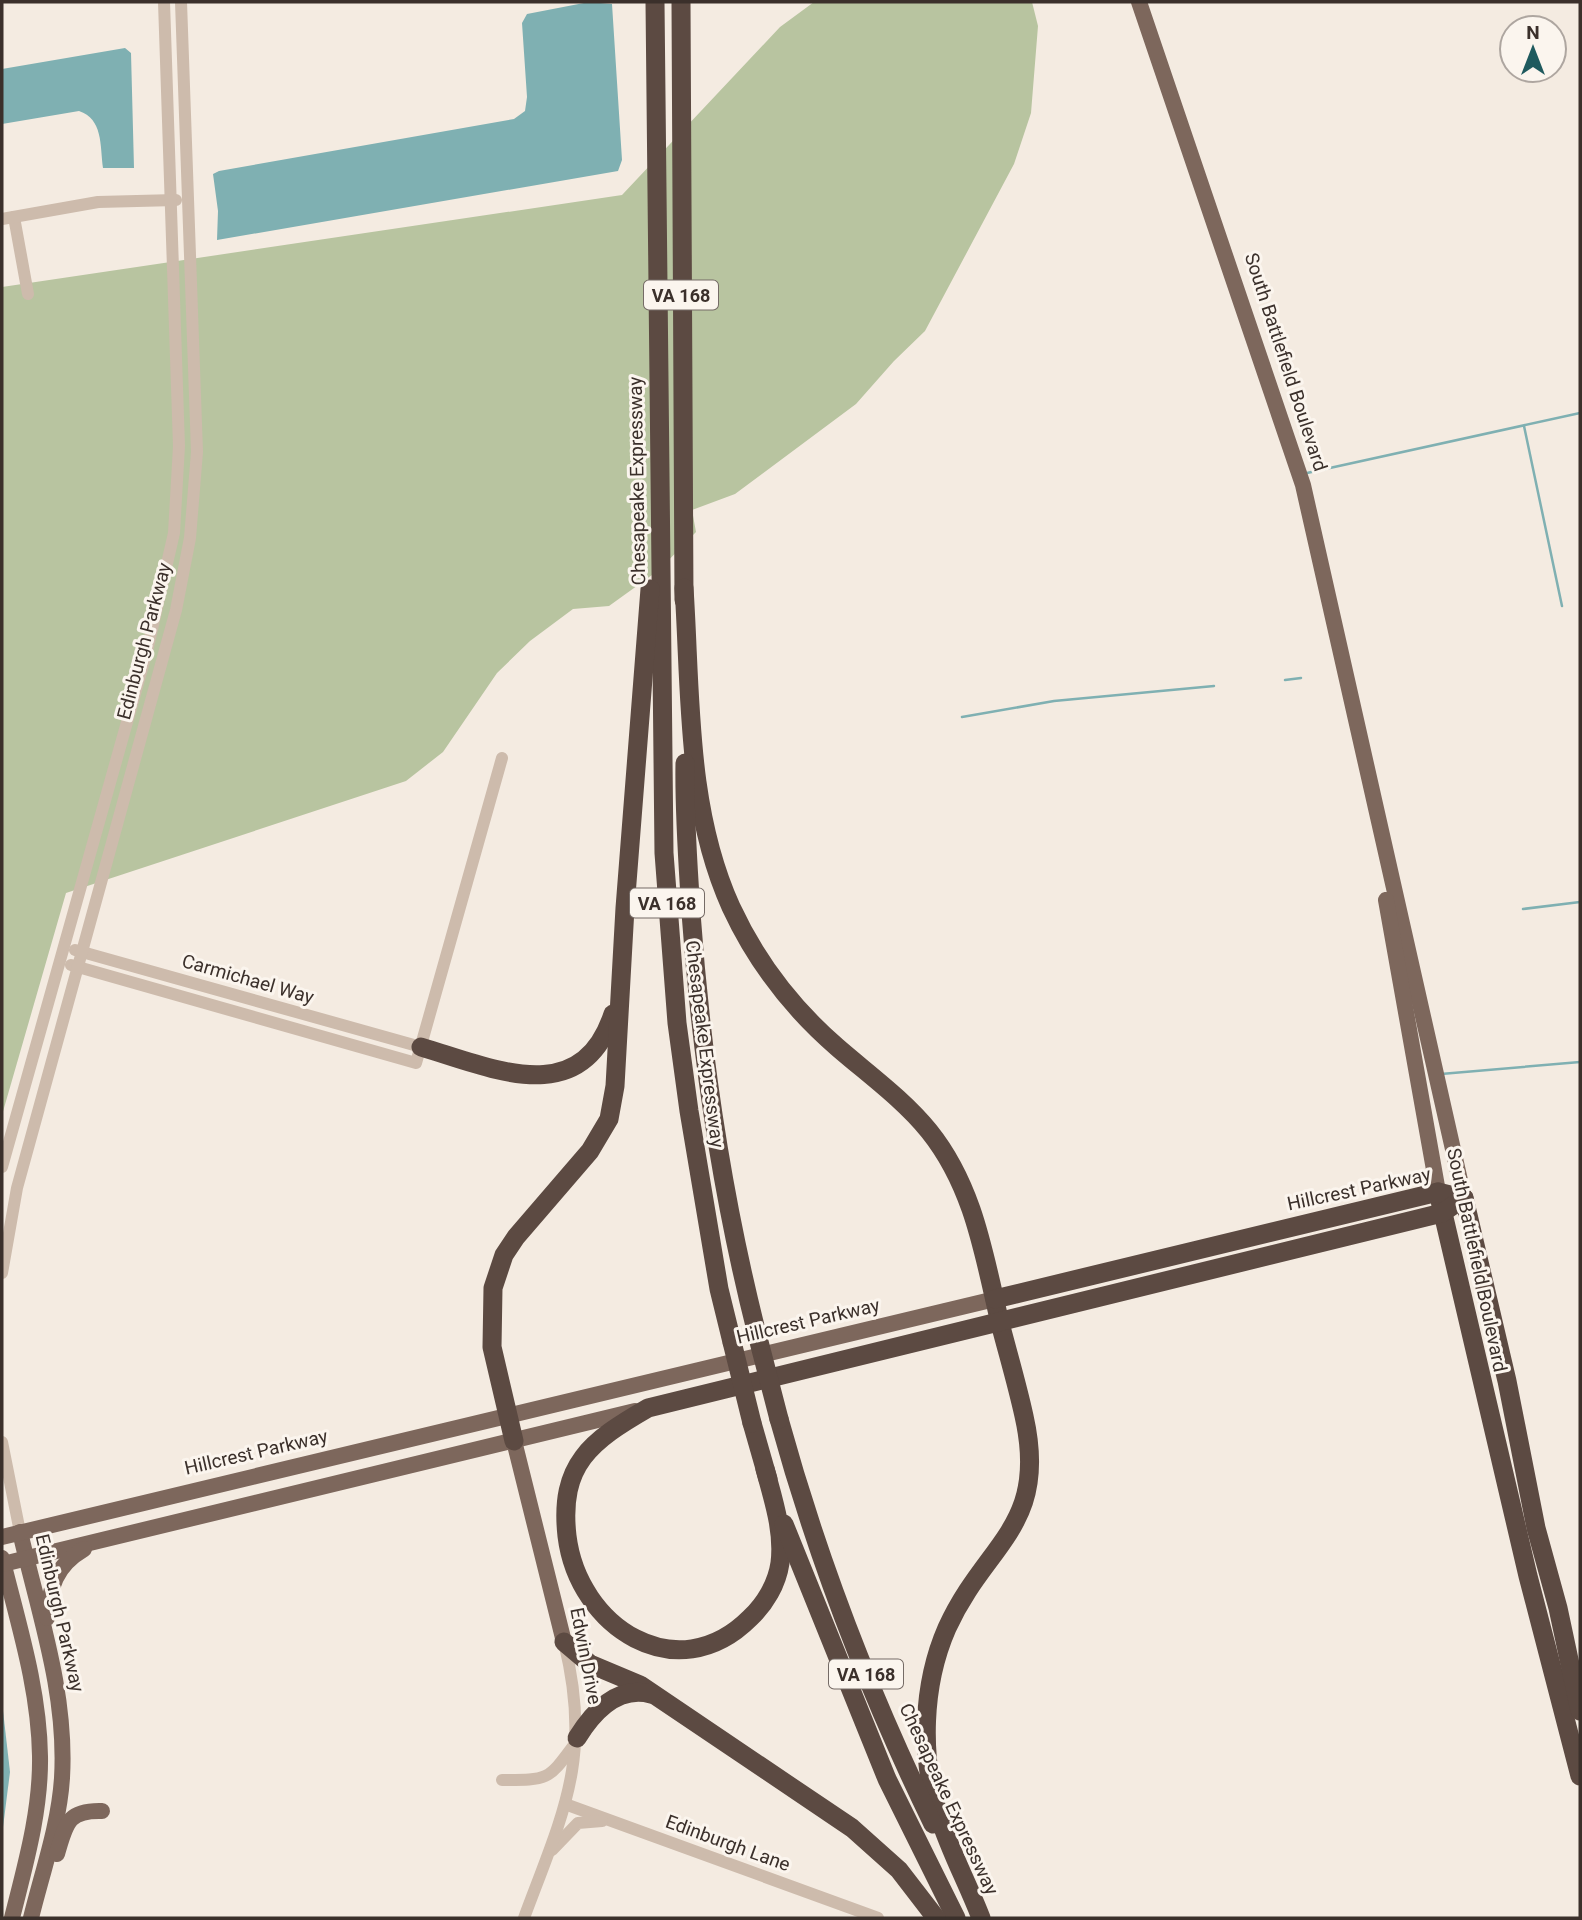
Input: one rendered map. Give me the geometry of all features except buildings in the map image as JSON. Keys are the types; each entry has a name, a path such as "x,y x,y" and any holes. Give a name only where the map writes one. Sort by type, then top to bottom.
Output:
{"highway":[{"name":"Chesapeake Expressway","path":"655,2 663,821 668,928 689,1111 719,1289 765,1469 848,1689 887,1779 956,1918"},
{"name":"Chesapeake Expressway","path":"681,2 684,789 694,958 715,1128 757,1334 805,1505 875,1696 919,1796 981,1918"},
{"path":"514,1441 490,1326 497,1271 516,1237 590,1151 609,1119 615,1086 659,459"},
{"path":"684,588 695,763 702,816 725,893 754,951 782,990 816,1028 918,1119 948,1157 974,1212 1029,1440 1027,1488 1016,1523 975,1580 948,1628 933,1676 927,1718 928,1758 939,1817 981,1918"},
{"path":"418,1055 516,1075 555,1073 574,1068 593,1054 607,1032 620,993"},
{"name":"Hillcrest Parkway","path":"995,1299 1438,1192 1464,1198"},
{"name":"South Battlefield Boulevard","path":"1438,1192 1528,1576 1580,1776"},
{"name":"Hillcrest Parkway","path":"648,1408 1442,1213 1464,1198"},
{"name":"South Battlefield Boulevard","path":"1464,1198 1507,1381 1536,1528 1560,1617 1580,1711"},
{"path":"648,1408 597,1440 573,1474 567,1499 568,1544 575,1573 600,1614 625,1634 654,1646 684,1649 721,1640 738,1630 755,1614 766,1600 780,1563 779,1520 765,1469"},
{"path":"564,1642 590,1664 640,1685 852,1828 899,1870 936,1918"},
{"path":"577,1739 589,1718 606,1703 633,1693 656,1696"}],"main road":[{"name":"South Battlefield Boulevard","path":"1139,2 1303,485 1464,1198"},
{"name":"South Battlefield Boulevard","path":"1361,746 1438,1192"},
{"name":"Hillcrest Parkway","path":"2,1536 995,1299"},
{"name":"Hillcrest Parkway","path":"2,1562 26,1559 648,1408"},
{"name":"Edwin Drive","path":"514,1441 564,1642"},
{"name":"Edinburgh Parkway","path":"20,1532 46,1631 57,1690 61,1745 60,1792 32,1918"},
{"path":"46,1631 49,1594 55,1576 72,1556 114,1538"},
{"path":"2,1562 34,1692 40,1757 32,1834 12,1918"},
{"path":"40,1757 46,1775 60,1792"},
{"path":"32,1918 70,1818 78,1812 102,1811"}],"street":[{"name":"Edinburgh Parkway","path":"2,1167 160,601 174,533 179,446 164,2"},
{"name":"Edinburgh Parkway","path":"2,1273 13,1205 176,610 190,538 197,452 181,2"},
{"path":"28,294 8,218 98,202 187,200"},
{"path":"418,1055 502,758"},
{"name":"Carmichael Way","path":"65,947 418,1055"},
{"name":"Carmichael Way","path":"61,962 418,1055"},
{"name":"Edinburgh Parkway","path":"2,1442 20,1532"},
{"name":"Edwin Drive","path":"524,1918 565,1804 577,1739 575,1690 564,1642"},
{"path":"502,1780 546,1778 555,1771 577,1739"},
{"name":"Edinburgh Lane","path":"565,1804 878,1918"},
{"path":"547,1855 579,1823 613,1821"}],"green space":[{"path":"814,2 1032,2 1038,26 1031,113 1014,164 925,331 856,404 735,494 692,510 696,532 659,570 609,606 573,609 530,641 497,673 443,752 406,781 66,893 2,1115 2,287 622,195 780,27"}],"water":[{"path":"589,2 612,4 622,160 618,171 217,240 218,211 213,174 219,171 514,119 525,111 527,97 522,23 527,14"},
{"path":"125,48 131,53 134,168 103,168 96,126 87,115 79,111 2,124 2,69"},
{"path":"2,1702 10,1772 2,1835"}],"waterway":[{"path":"1307,473 1580,413"},
{"path":"1524,426 1562,606"},
{"path":"1285,680 1301,678"},
{"path":"962,717 1054,701 1214,686"},
{"path":"1523,909 1580,902"},
{"path":"1441,1074 1580,1062"}]}
